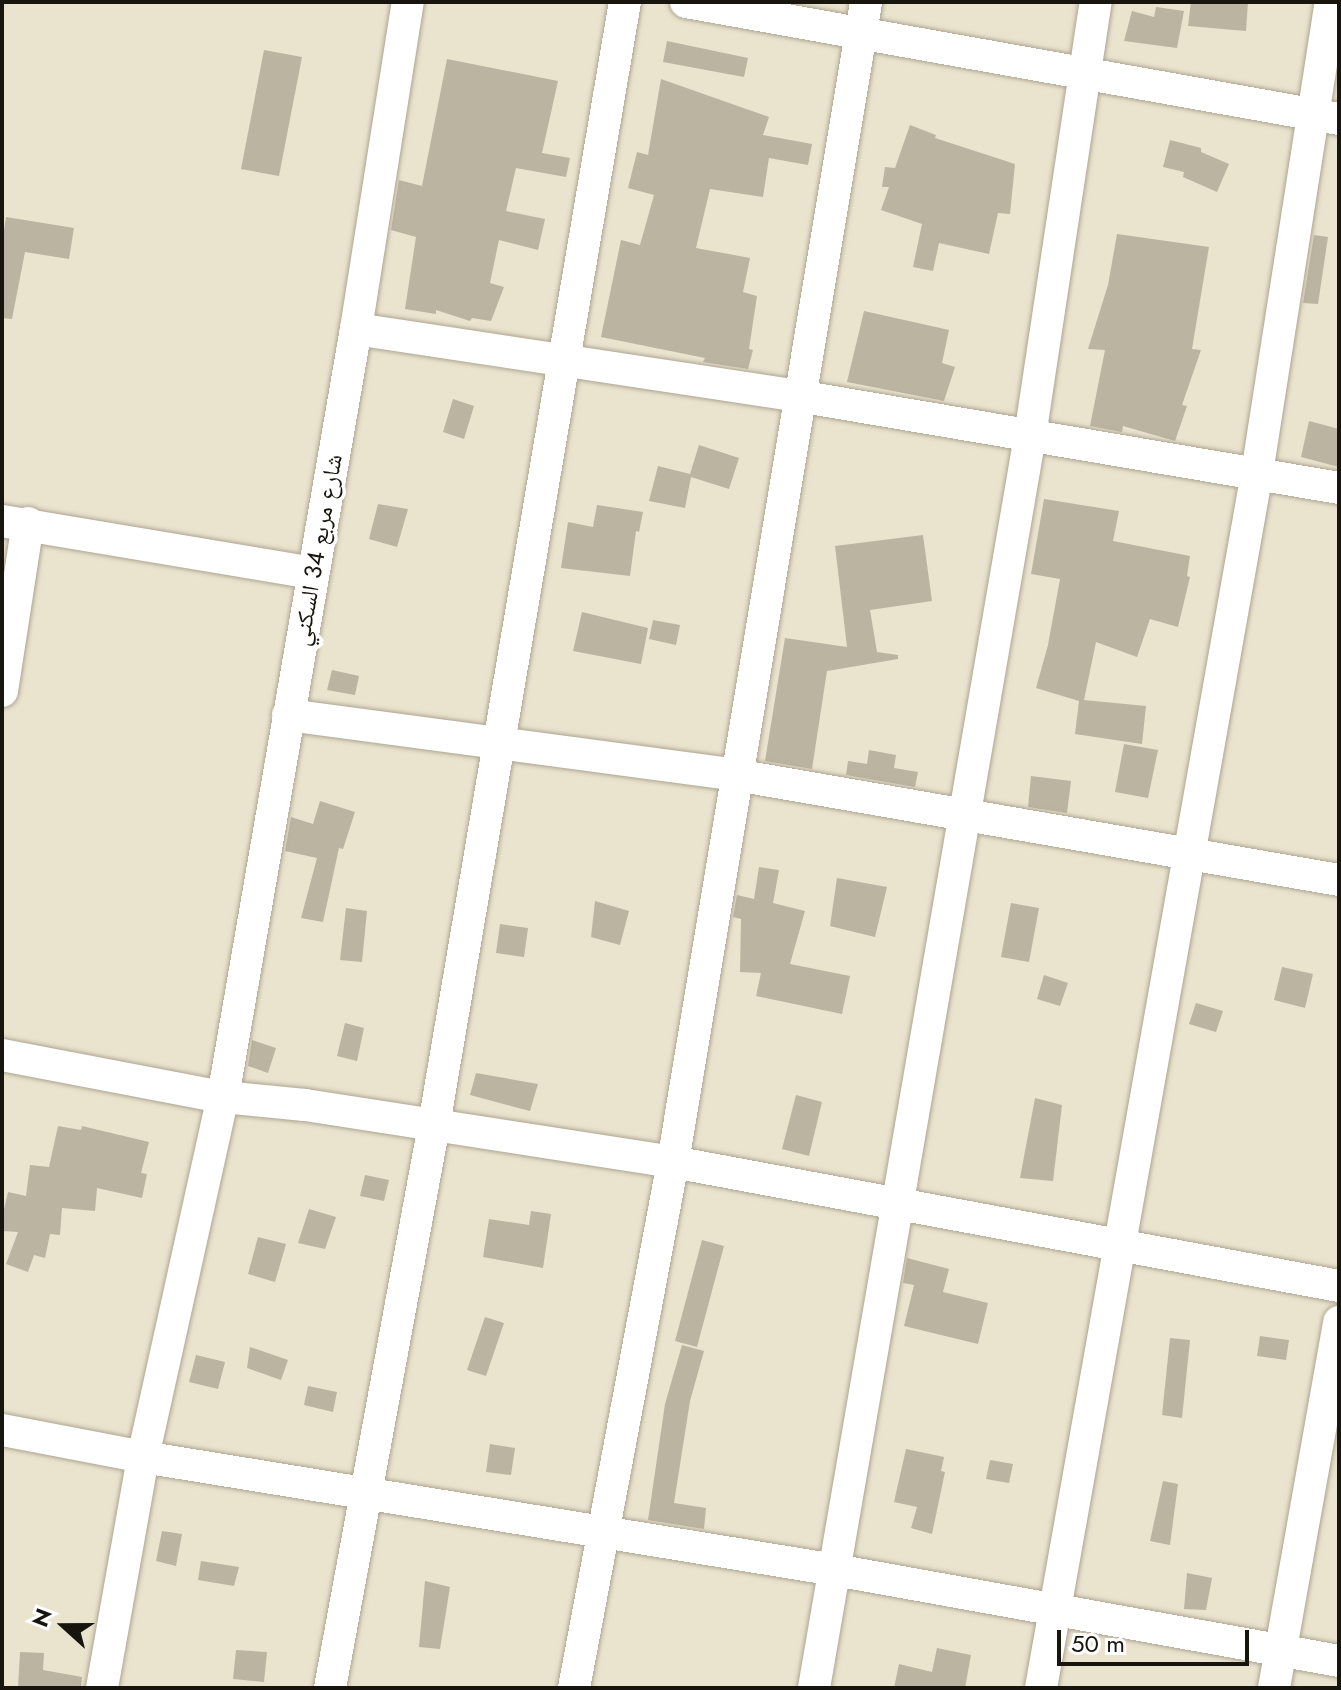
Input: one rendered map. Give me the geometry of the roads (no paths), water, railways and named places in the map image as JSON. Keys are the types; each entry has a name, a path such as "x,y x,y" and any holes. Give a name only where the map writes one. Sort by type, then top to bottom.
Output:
{"street":[{"name":"شارع مربع 34 السكني","path":"102,1688 143,1457 223,1097 356,329 408,2"},
{"path":"330,1688 434,1125 625,2"},
{"path":"686,2 1325,117"},
{"path":"574,1688 673,1162 798,396 866,2"},
{"path":"814,1688 1030,436 1096,2"},
{"path":"1041,1688 1257,473 1325,117 1331,2"},
{"path":"356,329 798,396 1339,488"},
{"path":"2,691 15,522 313,573"},
{"path":"288,715 736,775 1339,880"},
{"path":"2,1055 223,1097 434,1125 673,1162 897,1201 1339,1286"},
{"path":"1274,1688 1339,1322"},
{"path":"2,1430 143,1457 835,1570 1339,1661"}]}
